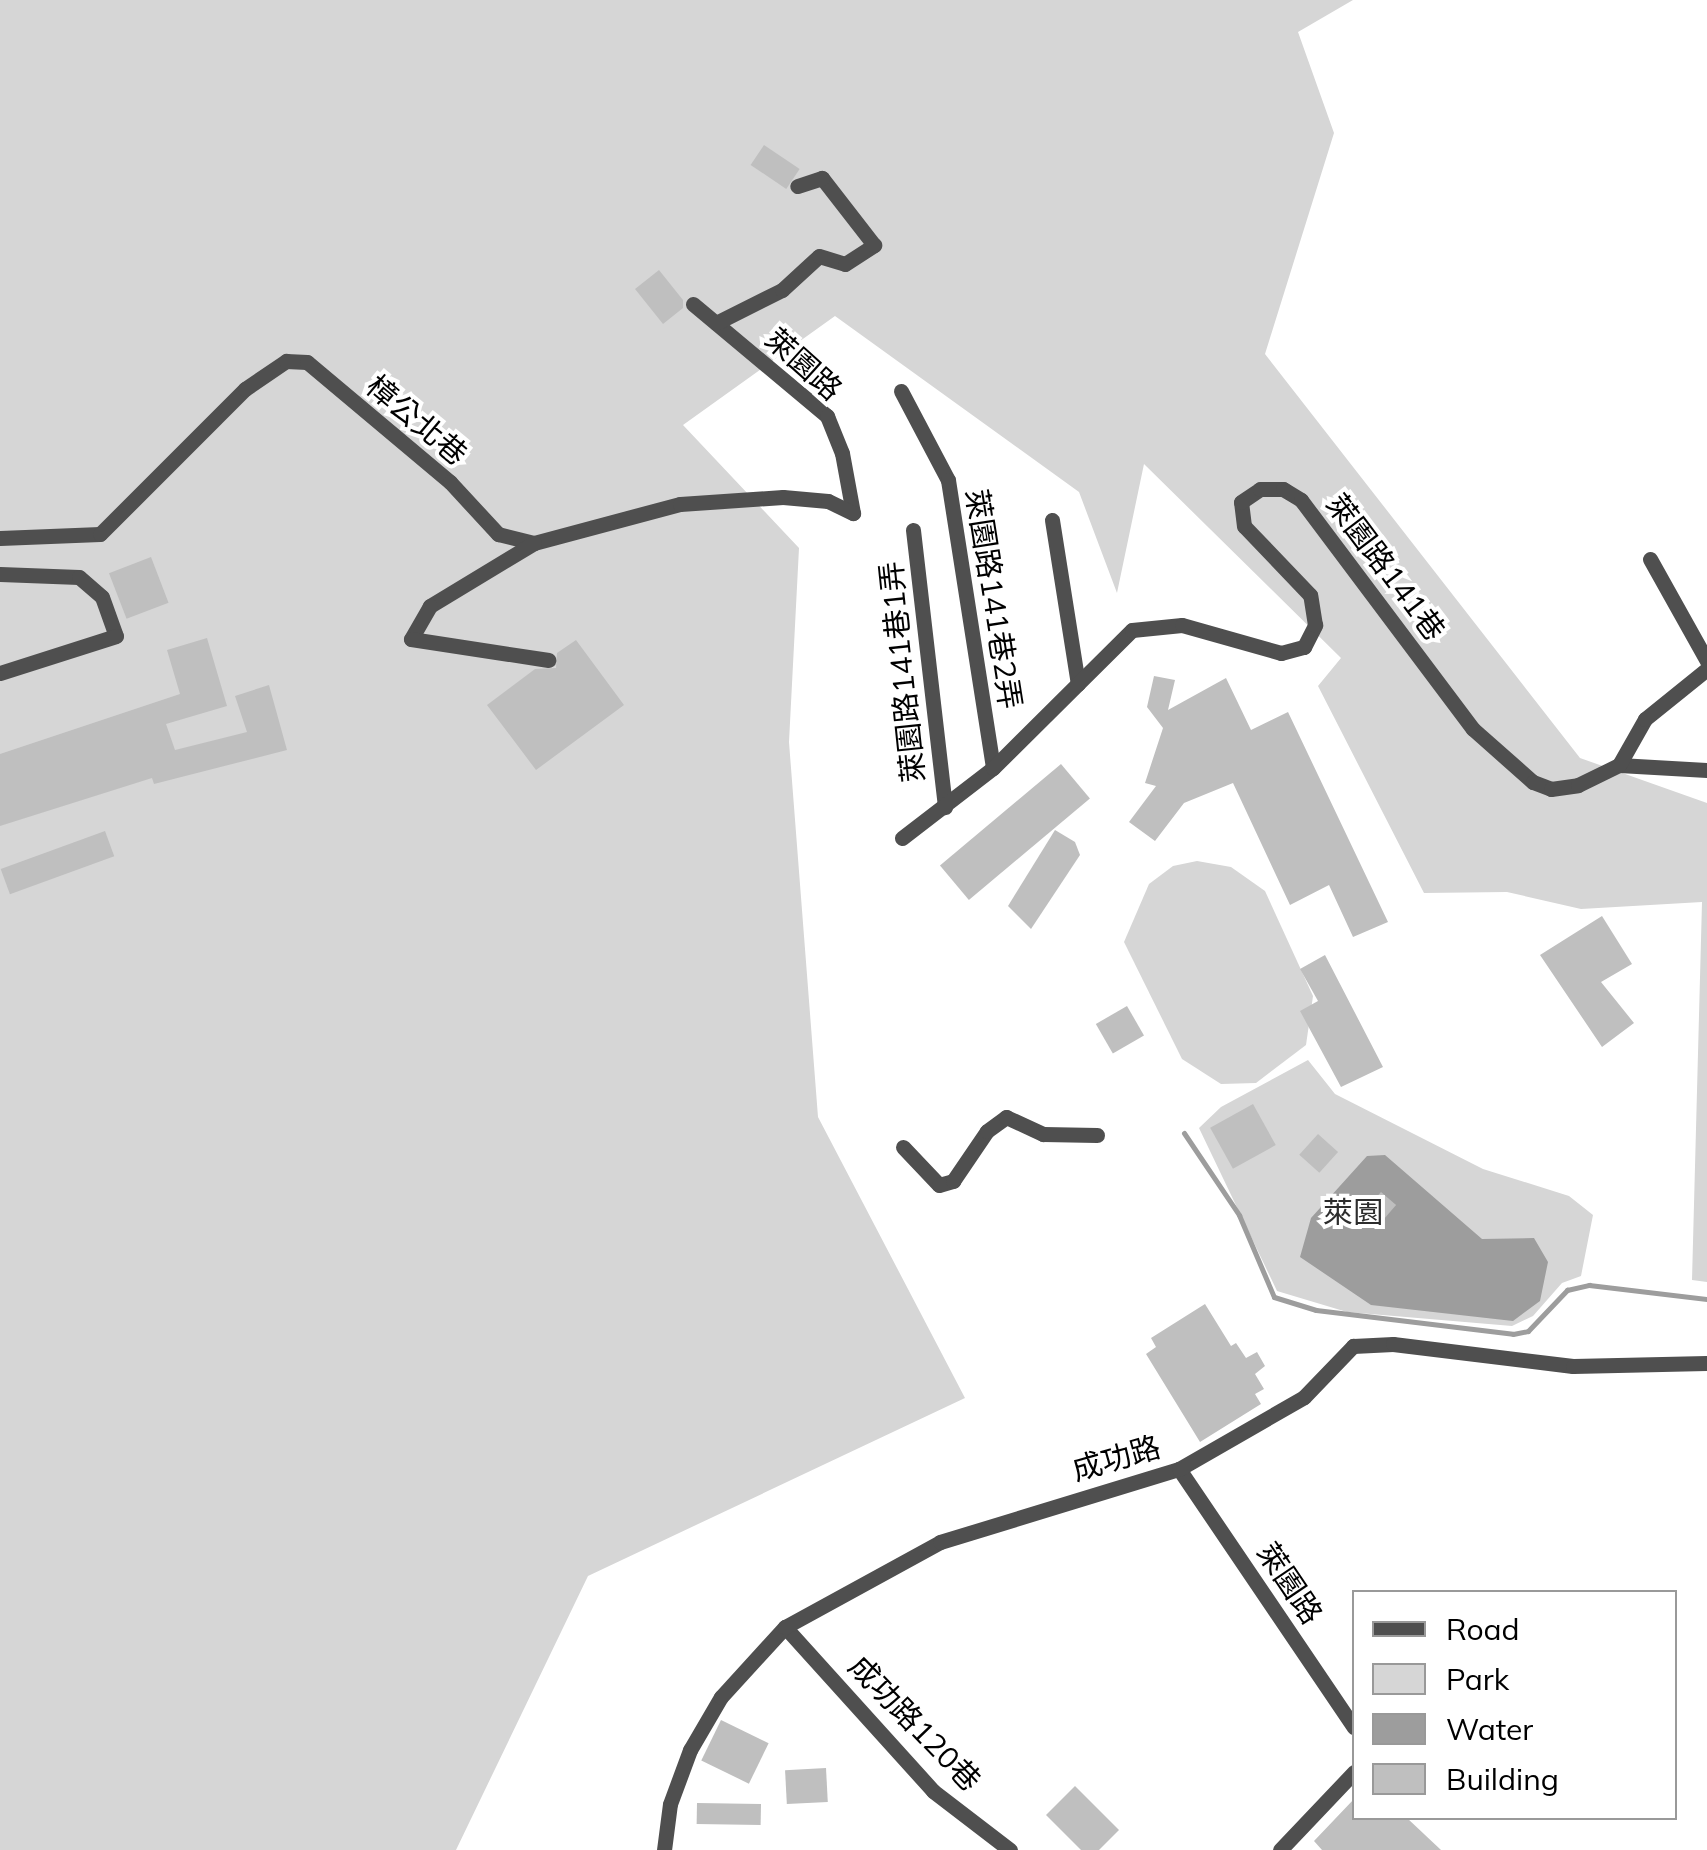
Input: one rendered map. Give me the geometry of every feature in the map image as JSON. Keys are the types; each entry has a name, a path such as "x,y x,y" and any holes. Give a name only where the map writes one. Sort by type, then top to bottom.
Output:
{"street":[{"name":"萊園路","path":"716,323 782,290 819,256 845,264 874,245 822,178 797,186"},
{"name":"萊園路","path":"534,544 680,504 783,497 828,501 852,513 842,453 827,416 693,304"},
{"name":"樟公北巷","path":"0,538 100,534 246,389 286,360 307,362 450,482 498,534 534,544"},
{"name":"萊園路141巷2弄","path":"901,390 948,480 993,768"},
{"name":"萊園路141巷","path":"902,838 993,768 1132,630 1182,624 1281,653 1304,647 1314,625 1310,595 1244,526 1241,502 1260,489 1283,489 1323,525 1473,729 1533,782 1551,788 1578,785 1619,765 1707,770"},
{"path":"1052,520 1078,684"},
{"name":"萊園路141巷1弄","path":"913,530 945,807"},
{"path":"534,544 430,606 411,639 548,660"},
{"path":"1650,559 1707,660"},
{"path":"0,574 79,577 102,597 116,636 0,673"},
{"path":"1619,765 1644,719 1707,669"},
{"path":"903,1147 939,1185 954,1181 987,1130 1006,1117 1043,1134 1096,1135"},
{"name":"成功路","path":"664,1850 670,1804 690,1750 722,1697 785,1628 940,1542 1180,1468 1304,1397 1346,1350 1369,1342 1573,1366 1707,1363"},
{"name":"萊園路","path":"1180,1468 1352,1724"},
{"name":"成功路120巷","path":"785,1628 932,1791 1010,1850"},
{"path":"1280,1850 1352,1774"}],"green space":[{"path":"0,0 1353,0 1298,32 1334,133 1265,354 1580,758 1707,803 1707,1282 1692,1280 1702,902 1581,909 1507,892 1424,893 1318,686 1341,658 1144,464 1117,593 1079,492 835,316 683,425 799,548 789,742 818,1117 965,1398 588,1576 456,1850 0,1850"},
{"path":"1197,861 1231,867 1265,891 1313,996 1306,1045 1256,1083 1221,1084 1182,1059 1124,942 1149,884 1173,866"},
{"name":"萊園","path":"1308,1060 1335,1094 1483,1169 1569,1196 1593,1215 1581,1276 1562,1283 1533,1316 1512,1326 1347,1312 1277,1291 1199,1128 1221,1107"}],"water":[{"path":"1385,1155 1482,1239 1534,1238 1548,1262 1540,1301 1513,1321 1371,1305 1300,1257 1311,1218 1367,1156"}],"building":[{"path":"764,145 800,169 786,189 751,165"},
{"path":"659,270 683,300 683,308 663,324 635,289"},
{"path":"151,557 169,603 127,619 109,573"},
{"path":"207,638 227,706 166,724 175,750 247,732 235,696 269,685 287,750 154,784 152,778 0,826 0,754 180,694 167,650"},
{"path":"576,640 624,705 536,770 487,705 535,669 556,668 557,653"},
{"path":"1154,676 1175,680 1168,710 1226,678 1251,730 1288,712 1388,922 1353,937 1329,885 1290,905 1233,783 1184,803 1155,841 1129,822 1156,786 1145,783 1163,728 1147,707"},
{"path":"1061,764 1090,798 969,900 940,866"},
{"path":"1055,830 1075,842 1080,855 1031,929 1008,906"},
{"path":"105,831 114,856 10,894 1,869"},
{"path":"1602,916 1632,964 1601,982 1634,1023 1602,1047 1540,955"},
{"path":"1325,955 1383,1067 1341,1087 1300,1011 1318,1001 1300,969"},
{"path":"1127,1006 1144,1035 1113,1053 1096,1024"},
{"path":"1253,1104 1276,1145 1233,1169 1210,1128"},
{"path":"1318,1134 1338,1152 1319,1173 1299,1155"},
{"path":"1381,1192 1396,1205 1375,1229 1360,1216"},
{"path":"1205,1304 1231,1346 1236,1343 1246,1358 1257,1352 1265,1366 1255,1374 1264,1389 1255,1394 1261,1404 1200,1442 1146,1354 1156,1347 1151,1338"},
{"path":"721,1720 769,1743 749,1784 701,1760"},
{"path":"826,1768 828,1802 787,1804 785,1770"},
{"path":"1075,1786 1119,1830 1099,1850 1081,1850 1046,1815"},
{"path":"1352,1801 1352,1820 1409,1820 1441,1850 1322,1850 1314,1841"},
{"path":"697,1803 761,1804 761,1825 697,1824"}],"waterway":[{"path":"1184,1133 1239,1215 1274,1297 1316,1310 1513,1334 1528,1331 1567,1290 1589,1285 1707,1299"}]}
